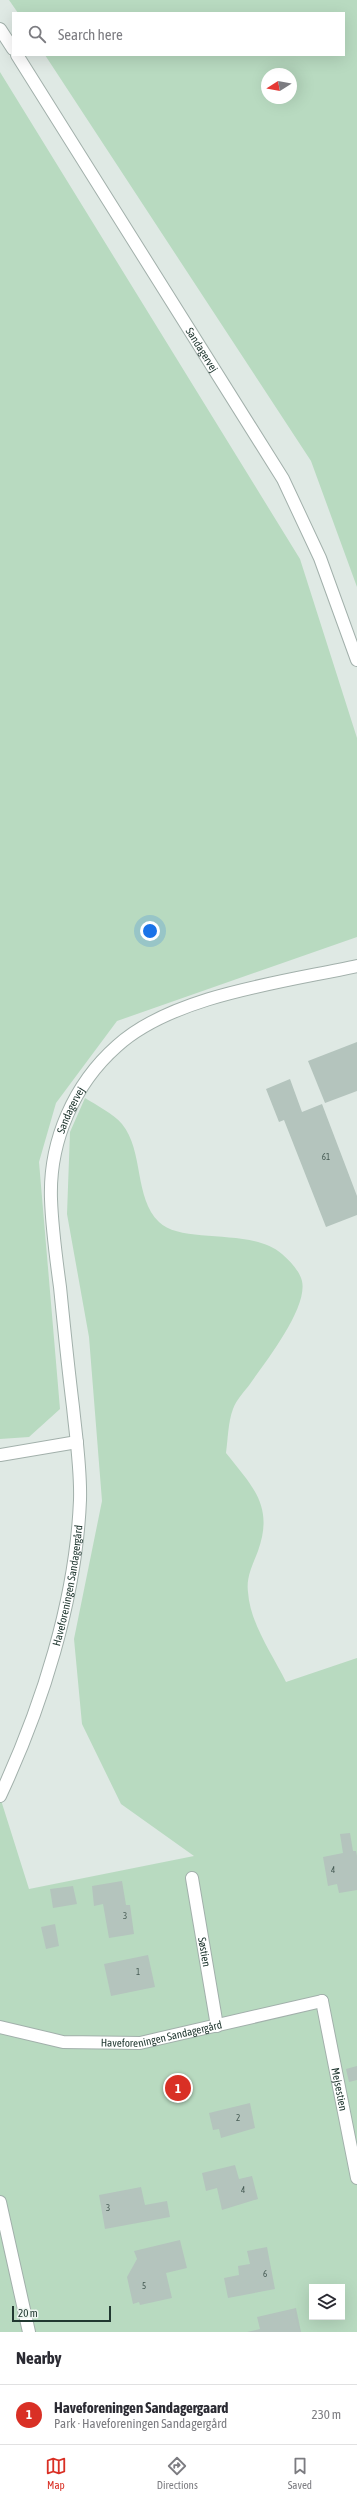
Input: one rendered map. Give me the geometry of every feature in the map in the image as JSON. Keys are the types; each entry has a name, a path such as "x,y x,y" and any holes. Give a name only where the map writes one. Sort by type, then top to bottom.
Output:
{"street":[{"path":"0,29 12,47"},
{"name":"Sandagervej","path":"17,56 283,479 320,558 357,660"},
{"name":"Sandagervej","path":"77,1442 50,1197 56,1150 65,1117 83,1083 118,1044 164,1015 194,1004 256,988 357,966"},
{"path":"0,1455 77,1442"},
{"name":"Haveforeningen Sandagergård","path":"0,1796 13,1768 53,1658 73,1565 80,1500 77,1442"},
{"name":"Søstien","path":"192,1878 217,2026"},
{"name":"Haveforeningen Sandagergård","path":"0,2027 62,2042 140,2043 322,2001"},
{"name":"Mejsestien","path":"322,2001 357,2178"},
{"path":"0,2202 29,2332"}],"green space":[{"path":"9,0 357,0 357,587 311,461 46,56 345,56 345,12 17,12"},
{"path":"0,72 300,559 357,738 357,937 117,1021 56,1103 39,1162 60,1409 29,1437 0,1439"},
{"path":"85,1098 119,1120 129,1135 134,1147 142,1188 146,1200 151,1212 159,1222 170,1229 184,1233 236,1238 269,1246 282,1254 291,1263 299,1273 302,1281 302,1292 299,1305 284,1334 234,1406 230,1419 226,1453 245,1476 258,1498 262,1509 264,1521 262,1535 249,1576 248,1592 257,1627 286,1682 357,1658 357,2332 0,2332 0,1797 29,1889 194,1856 121,1804 82,1724 74,1639 102,1501 89,1337 67,1214 70,1132"}],"building":[{"path":"357,1042 357,1091 325,1103 308,1061"},
{"path":"290,1079 302,1112 322,1104 357,1196 357,1215 326,1227 284,1120 279,1122 266,1089"},
{"path":"350,1833 353,1851 356,1851 357,1856 357,1890 339,1893 337,1884 328,1886 323,1857 343,1853 340,1834"},
{"path":"122,1881 126,1905 130,1905 134,1934 109,1938 103,1904 94,1906 92,1886"},
{"path":"73,1886 77,1904 53,1908 50,1889"},
{"path":"55,1924 59,1946 46,1949 41,1927"},
{"path":"148,1955 155,1987 111,1996 104,1964"},
{"path":"357,2066 357,2080 349,2082 346,2069"},
{"path":"250,2103 255,2128 221,2138 219,2129 213,2130 209,2113"},
{"path":"235,2165 239,2179 252,2176 258,2199 222,2210 217,2188 206,2191 202,2173"},
{"path":"141,2187 145,2205 167,2201 170,2217 105,2229 99,2195"},
{"path":"180,2240 187,2268 166,2273 172,2298 140,2305 139,2302 133,2304 127,2277 137,2259 134,2251"},
{"path":"267,2247 275,2289 228,2298 224,2278 239,2275 238,2266 250,2264 247,2251"},
{"path":"296,2308 301,2332 247,2332 260,2329 257,2317"}],"place":[{"name":"Haveforeningen Sandagergaard","path":"178,2088"}]}
